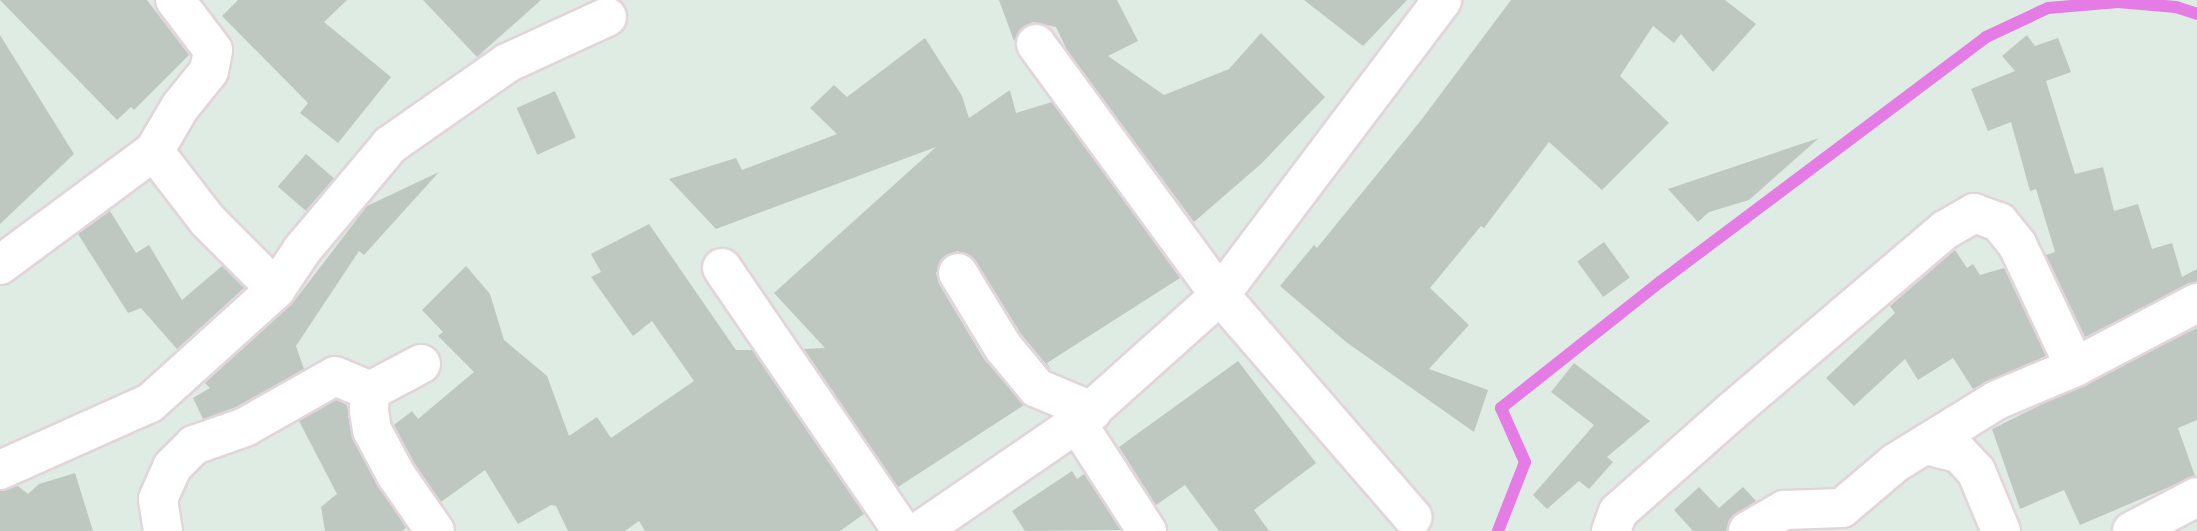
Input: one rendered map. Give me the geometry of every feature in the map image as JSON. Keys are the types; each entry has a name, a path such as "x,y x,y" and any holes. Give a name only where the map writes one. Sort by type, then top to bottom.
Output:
{"street":[{"path":"0,265 154,151 180,107 209,71 212,50 175,0"},
{"path":"920,531 1085,417 1220,295 1442,0"},
{"path":"0,470 150,403 276,289 302,250 390,145 507,63 607,6"},
{"path":"1036,44 1220,295 1412,517"},
{"path":"154,151 208,221 276,289"},
{"path":"1611,531 1618,512 1731,412 1945,230 1974,214 1999,222 2017,244 2074,367"},
{"path":"722,268 902,531"},
{"path":"958,273 1003,347 1037,388 1085,417 1147,531"},
{"path":"1748,531 1784,510 1842,508 1895,463 1997,400 2074,367 2197,303"},
{"path":"370,391 421,364"},
{"path":"163,531 158,499 172,467 194,445 245,428 335,376 370,391"},
{"path":"370,391 372,430 435,531"},
{"path":"1926,445 1959,453 1976,471 2001,531"},
{"path":"2132,531 2197,497"}],"building":[{"path":"0,0 147,0 189,55 134,110 131,107 117,120"},
{"path":"238,0 347,0 324,22 391,77 338,143 300,113 308,103 222,16"},
{"path":"423,0 541,0 477,57"},
{"path":"999,0 1117,0 1138,41 1108,56 1164,95 1229,69 1261,33 1325,97 1262,163 1194,222 1067,50 1056,27 1033,22 1023,27 1014,41"},
{"path":"1304,0 1407,0 1363,46"},
{"path":"1511,0 1725,0 1756,24 1713,72 1681,34 1674,43 1653,26 1620,76 1669,123 1602,190 1549,142 1484,228 1481,226 1430,288 1469,325 1429,369 1488,390 1474,432 1346,342 1280,286 1314,245 1317,248 1422,119"},
{"path":"0,35 74,154 0,224"},
{"path":"2027,35 2035,46 2058,38 2071,72 2046,81 2075,174 2103,167 2114,211 2138,204 2152,249 2172,243 2182,277 2197,269 2197,281 2085,337 2046,255 2055,252 2036,189 2030,191 2011,122 1988,131 1971,89 2015,71 2002,56"},
{"path":"925,38 962,96 969,118 1010,90 1016,113 1052,102 1180,278 1047,363 1051,370 1021,334 976,261 958,251 946,255 936,273 939,284 984,359 1024,405 898,487 804,349 825,348 774,293 936,147 716,229 669,179 736,158 742,170 837,134 810,108 834,85 847,97"},
{"path":"555,91 576,138 537,155 517,108"},
{"path":"1819,138 1749,200 1709,212 1698,222 1668,189"},
{"path":"306,154 334,178 306,211 278,186"},
{"path":"439,172 364,255 359,251 296,346 304,369 236,407 203,419 193,398 210,388 205,383 292,304 367,206"},
{"path":"110,211 136,253 149,245 182,300 222,266 244,288 177,349 141,308 128,313 78,234"},
{"path":"649,224 736,350 752,350 864,514 840,531 645,531 639,521 625,531 568,531 556,506 551,505 518,524 485,470 441,502 415,464 394,425 412,411 418,419 474,372 438,336 443,332 422,310 466,266 490,294 504,340 547,376 569,436 597,417 611,438 694,381 652,321 633,336 591,277 601,272 591,254"},
{"path":"1604,242 1630,278 1603,297 1577,261"},
{"path":"1955,250 1967,268 1973,264 1980,275 2004,268 2046,356 1973,389 1953,358 1918,380 1905,359 1854,406 1826,378 1895,313 1890,306"},
{"path":"2197,328 2197,420 2178,428 2195,476 2080,525 2064,490 2020,509 1992,429"},
{"path":"1238,361 1316,463 1254,510 1269,531 1219,531 1185,485 1156,505 1119,447"},
{"path":"1574,363 1650,421 1607,457 1613,462 1589,489 1579,481 1547,509 1533,495 1594,425 1551,392"},
{"path":"336,400 347,405 353,440 406,528 402,531 325,531 321,507 337,494 299,421"},
{"path":"1072,471 1077,479 1084,474 1121,530 1025,531 1012,511"},
{"path":"75,473 93,531 0,531 0,491 18,486 28,494 39,484"},
{"path":"1699,487 1719,508 1743,487 1756,501 1729,520 1726,531 1693,531 1674,510"}],"waterway":[{"path":"1498,531 1525,462 1501,408 1660,282 1986,37 2048,8 2118,2 2176,7 2197,14"}]}
